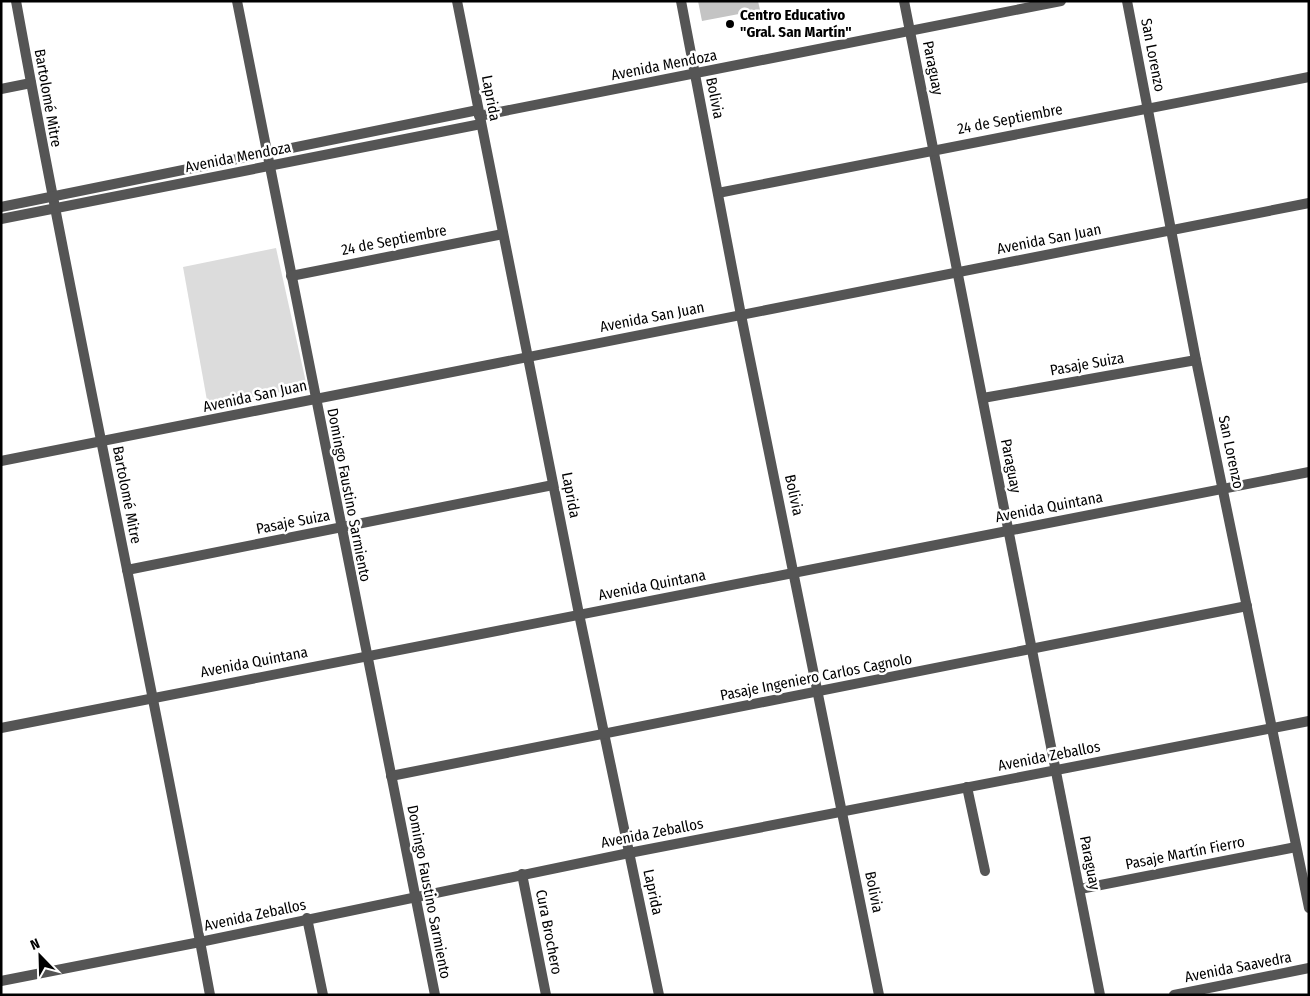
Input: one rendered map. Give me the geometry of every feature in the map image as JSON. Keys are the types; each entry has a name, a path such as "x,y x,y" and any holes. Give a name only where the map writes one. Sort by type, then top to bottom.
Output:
{"street":[{"name":"Bartolomé Mitre","path":"16,1 51,197 153,698 210,995"},
{"name":"Domingo Faustino Sarmiento","path":"237,1 365,656 435,995"},
{"name":"Laprida","path":"457,1 579,614 659,995"},
{"name":"Bolivia","path":"681,1 817,693 879,995"},
{"name":"Paraguay","path":"904,1 956,273 983,398 1100,995"},
{"name":"Avenida Mendoza","path":"1,207 266,154 479,117 1061,1"},
{"name":"San Lorenzo","path":"1127,1 1196,360 1224,488 1309,908"},
{"name":"24 de Septiembre","path":"718,193 933,149 1309,77"},
{"path":"1,89 31,83"},
{"name":"Avenida Mendoza","path":"1,219 268,166 479,117"},
{"name":"Avenida San Juan","path":"1,461 1309,202"},
{"name":"24 de Septiembre","path":"291,276 503,234"},
{"name":"Pasaje Suiza","path":"983,398 1196,360"},
{"name":"Avenida Quintana","path":"1,728 1309,472"},
{"name":"Pasaje Suiza","path":"127,570 553,485"},
{"name":"Pasaje Ingeniero Carlos Cagnolo","path":"391,776 817,693 1247,606"},
{"name":"Avenida Zeballos","path":"1,980 200,942 522,874 1309,721"},
{"path":"967,787 985,871"},
{"name":"Pasaje Martín Fierro","path":"1080,889 1296,847"},
{"name":"Cura Brochero","path":"522,874 546,995"},
{"path":"307,918 323,995"},
{"name":"Avenida Saavedra","path":"1174,995 1309,968"}],"shaded area":[{"path":"276,248 307,387 208,406 183,267"}],"building":[{"path":"698,1 758,1 760,10 702,21"}],"place":[{"name":"Centro Educativo \"Gral. San Martín\"","path":"730,24"}]}
